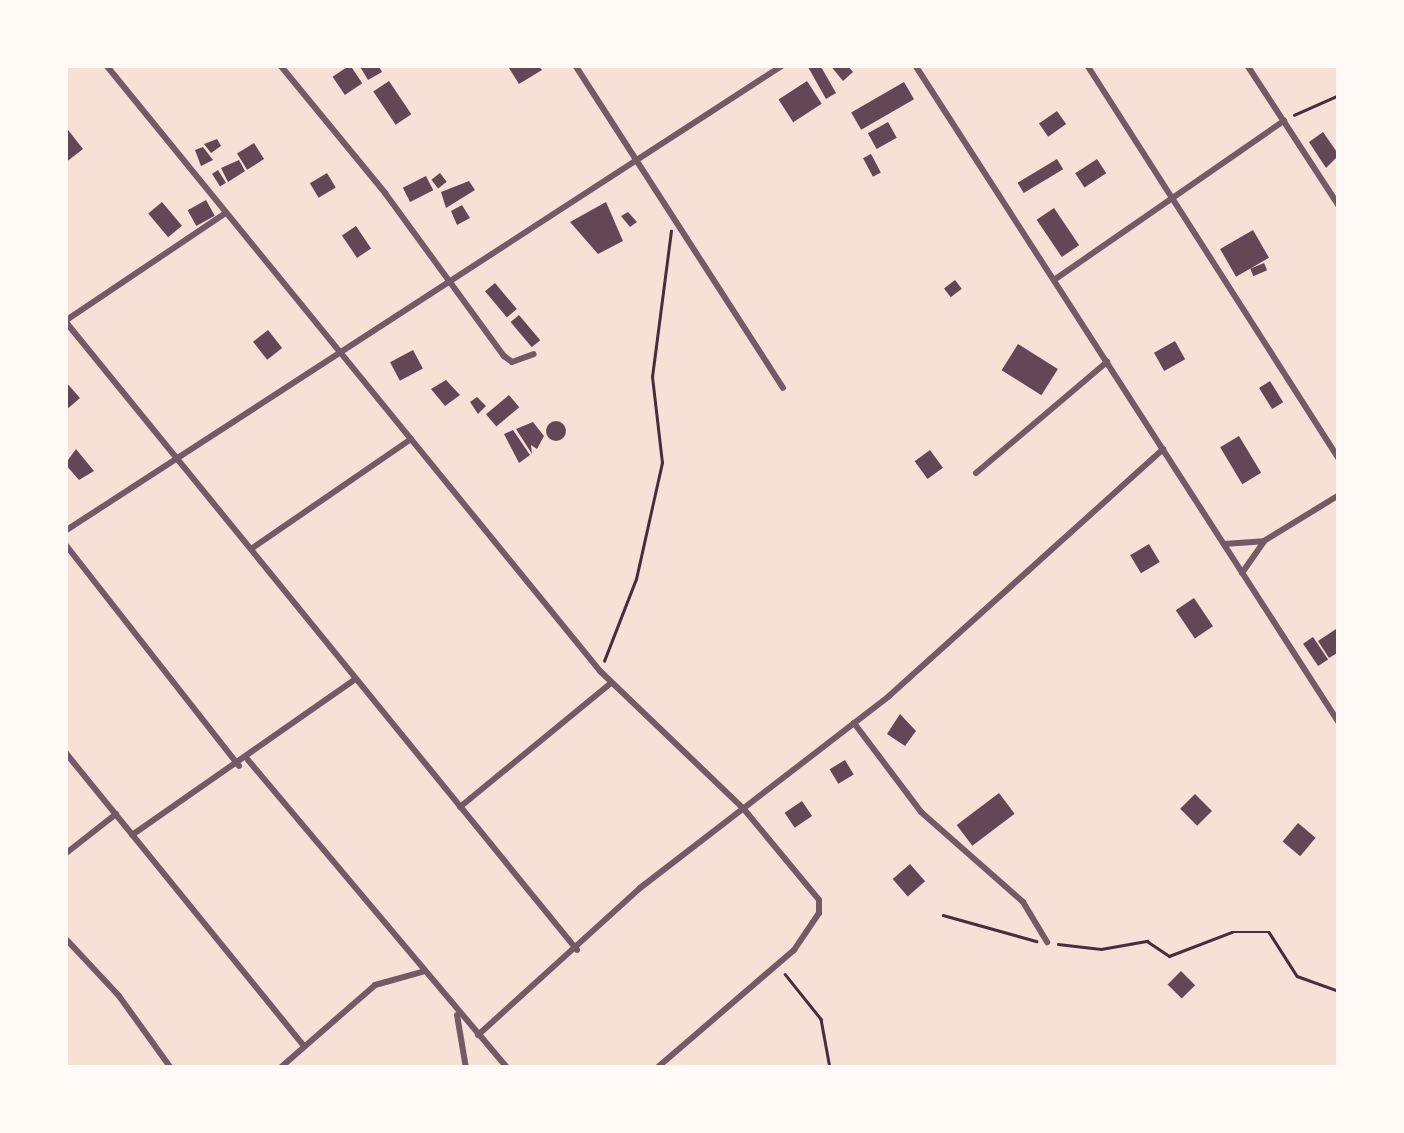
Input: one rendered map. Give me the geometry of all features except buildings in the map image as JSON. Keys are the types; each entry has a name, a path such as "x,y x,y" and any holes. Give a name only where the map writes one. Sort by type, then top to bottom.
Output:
{"street":[{"path":"106,65 611,683 742,808 819,900 808,932 776,966 657,1068"},
{"path":"280,65 504,356 512,362 534,354"},
{"path":"575,65 783,388"},
{"path":"65,531 783,65"},
{"path":"915,65 1339,722"},
{"path":"1087,65 1339,459"},
{"path":"1247,65 1339,206"},
{"path":"1054,280 1174,202 1284,121"},
{"path":"226,213 65,321 576,950"},
{"path":"976,473 1107,362"},
{"path":"251,549 411,439"},
{"path":"478,1035 640,888 854,724 1163,449"},
{"path":"1242,572 1264,541 1339,495"},
{"path":"1224,544 1264,541"},
{"path":"65,544 239,766"},
{"path":"132,835 248,760 356,679"},
{"path":"460,807 611,683"},
{"path":"854,724 921,812 1023,902 1048,942"},
{"path":"65,752 304,1046"},
{"path":"248,760 422,972 507,1068"},
{"path":"65,854 116,814"},
{"path":"65,938 119,996 171,1068"},
{"path":"280,1068 376,985 422,972"},
{"path":"456,1011 466,1068"}],"path":[{"path":"1284,121 1339,95"},
{"path":"600,670 636,579 662,463 652,377 664,262 675,220"},
{"path":"943,914 1048,942 1101,949 1148,941 1169,956 1232,932 1269,932 1297,976 1339,992"},
{"path":"776,966 821,1019 830,1068"}]}
